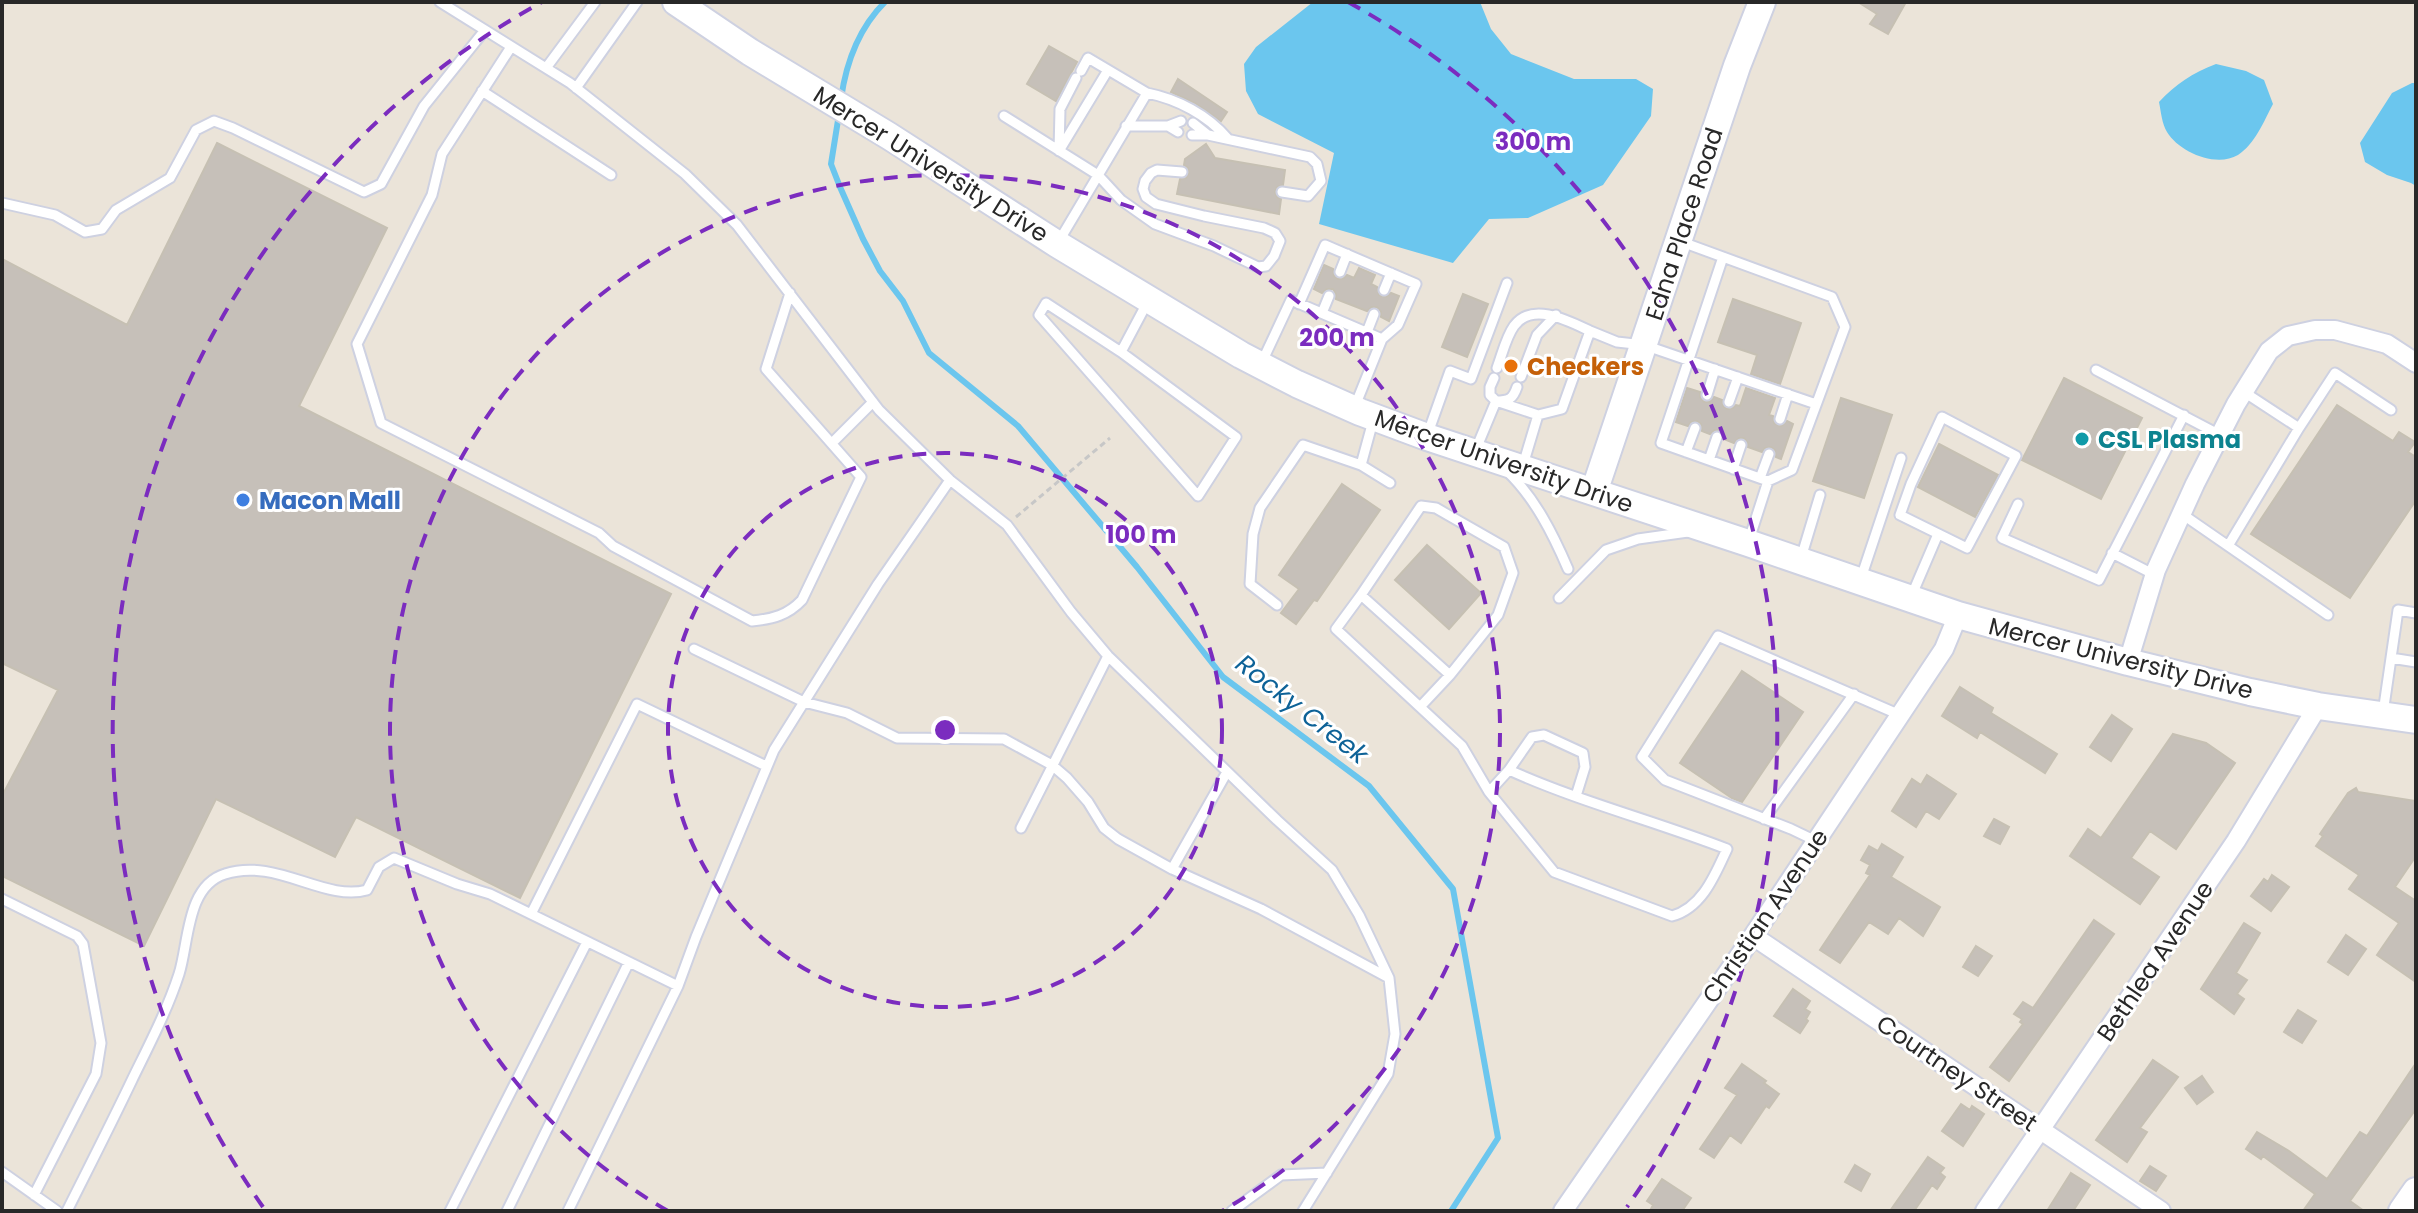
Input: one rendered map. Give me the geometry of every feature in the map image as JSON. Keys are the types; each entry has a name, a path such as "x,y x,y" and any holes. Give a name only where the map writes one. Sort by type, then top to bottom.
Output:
{"main road":[{"name":"Mercer University Drive","path":"676,2 750,52 1149,300 1297,384 1364,413 1427,437 1958,615 2128,662 2318,706 2416,720"},
{"name":"Edna Place Road","path":"1594,492 1737,66 1762,2"},
{"path":"2402,1211 2416,1191"}],"street":[{"path":"2128,662 2155,575 2182,514 2220,435 2269,351 2288,336 2315,330 2335,330 2387,344 2416,363"},
{"name":"Christian Avenue","path":"1563,1211 1753,936 1944,649 1958,615"},
{"name":"Bethlea Avenue","path":"1985,1211 2236,841 2318,706"},
{"name":"Courtney Street","path":"1753,936 2161,1211"}],"lane":[{"path":"440,2 576,88 693,182 743,230 873,402 950,480 1007,525 1071,612 1108,656 1332,870 1359,915 1389,978 1395,1034 1388,1074 1303,1211"},
{"path":"546,68 595,2"},
{"path":"576,88 637,2"},
{"path":"2,203 55,215 85,232 102,229 116,210 170,178 196,130 214,121 364,192 381,184 424,106 485,30"},
{"path":"511,47 442,154 432,195 357,344 381,423 590,528 613,546 752,621 770,619 792,611 802,600 861,477 766,369 790,293"},
{"path":"1059,151 1060,109 1088,58 1147,93 1169,98 1216,125 1228,139"},
{"path":"1059,151 1108,70"},
{"path":"482,91 611,175"},
{"path":"1057,244 1147,93"},
{"path":"1004,116 1098,175 1121,200 1155,224 1214,246 1258,267 1266,266 1280,241 1275,233 1156,204 1146,197 1143,189 1151,173 1157,170 1182,172"},
{"path":"1126,126 1168,126 1181,121"},
{"path":"1193,123 1208,135"},
{"path":"1168,126 1178,132"},
{"path":"1192,135 1208,135 1310,157 1317,164 1321,181 1308,196 1282,192"},
{"path":"1679,240 1832,297 1845,327 1792,470 1764,480 1661,443 1723,257"},
{"path":"1299,304 1325,245 1416,284 1398,325 1382,339 1364,413 1361,465"},
{"path":"1340,272 1347,254"},
{"path":"1384,290 1391,273"},
{"path":"1427,437 1450,371 1471,379 1507,283"},
{"path":"1322,313 1329,296"},
{"path":"1121,352 1149,300"},
{"path":"1261,365 1291,300 1382,339"},
{"path":"1046,303 1121,352 1236,437 1198,496 1039,315 1046,303"},
{"path":"1367,332 1374,314"},
{"path":"1590,331 1562,409 1538,415 1496,401 1490,395 1490,387 1514,325 1528,315 1556,315 1617,342 1644,345 1816,404"},
{"path":"1496,401 1514,397 1537,335 1556,315"},
{"path":"1707,395 1715,369"},
{"path":"2096,370 2220,435"},
{"path":"2228,546 2335,373 2391,410"},
{"path":"1729,402 1738,377"},
{"path":"2244,392 2299,428"},
{"path":"1780,419 1788,394"},
{"path":"1496,401 1484,455 1519,483 1555,537 1568,569"},
{"path":"832,443 873,402"},
{"path":"1523,468 1538,415"},
{"path":"2018,504 2002,538 2099,580 2184,415"},
{"path":"1942,417 2016,456 1967,548 1938,534 1900,515 1942,417"},
{"path":"1686,452 1695,428"},
{"path":"1709,460 1717,437"},
{"path":"1277,605 1250,584 1253,534 1260,508 1303,445 1361,465 1390,483"},
{"path":"1733,469 1741,445"},
{"path":"1748,543 1769,454"},
{"path":"1860,581 1901,458"},
{"path":"568,1211 678,986 774,750 878,584 950,480"},
{"path":"1800,561 1820,495"},
{"path":"1420,707 1498,615 1513,573 1504,547 1436,508 1421,506 1336,629 1420,707 1462,746 1489,792 1554,872 1672,916 1693,907 1715,876 1727,849 1509,770"},
{"path":"2182,514 2328,615"},
{"path":"1559,598 1606,550 1671,533 1713,531"},
{"path":"1910,599 1938,534"},
{"path":"2112,553 2155,575"},
{"path":"1361,595 1450,675"},
{"path":"2383,715 2398,610 2416,613"},
{"path":"1816,841 1665,780 1642,757 1718,636 1900,715"},
{"path":"694,649 804,702 847,713 897,738 1004,739 1052,765 1088,802 1104,828 1118,839 1172,869 1261,909 1389,978"},
{"path":"1021,828 1108,656"},
{"path":"2391,658 2416,662"},
{"path":"1764,819 1854,694"},
{"path":"531,914 637,704 766,766"},
{"path":"1489,792 1532,737 1544,735 1583,753 1585,767 1576,796"},
{"path":"1172,869 1227,772"},
{"path":"67,1211 169,1006 196,901 207,884 223,874 262,869 352,894 367,890 379,867 394,858 490,894 678,986"},
{"path":"2,899 77,936 83,944 101,1043 96,1074 34,1195"},
{"path":"450,1211 587,942"},
{"path":"507,1211 629,962"},
{"path":"2,1172 57,1211"},
{"path":"1232,1211 1281,1175 1327,1173"}],"path":[{"path":"1031,505 1110,438"}],"water":[{"path":"1313,2 1480,2 1491,29 1511,54 1574,79 1636,79 1653,89 1651,116 1603,185 1528,218 1489,219 1453,263 1319,224 1334,153 1258,114 1246,91 1244,64 1256,47"},
{"path":"2216,64 2246,71 2264,80 2273,104 2249,145 2238,155 2219,160 2199,156 2180,146 2167,132 2159,102 2185,80"},
{"path":"2416,83 2416,186 2365,162 2360,143 2392,93"}],"building":[{"path":"1858,2 1906,2 1888,34 1870,24 1877,14"},
{"path":"1049,46 1077,62 1056,101 1027,84"},
{"path":"1178,79 1227,112 1221,121 1195,103 1171,92"},
{"name":"Macon Mall","path":"217,143 387,228 299,406 671,594 520,898 356,817 335,857 216,799 144,946 2,876 2,796 58,690 2,663 2,259 127,325"},
{"path":"1206,144 1215,158 1285,170 1283,185 1277,187 1275,192 1281,199 1279,214 1177,194 1180,179 1186,178 1189,173 1184,165 1185,159"},
{"path":"1324,265 1333,269 1338,279 1347,275 1354,278 1359,268 1375,275 1371,284 1377,287 1379,295 1386,297 1391,293 1399,296 1389,321 1381,317 1377,307 1367,311 1336,299 1333,289 1322,293 1314,289"},
{"path":"1463,294 1488,304 1467,357 1442,347"},
{"path":"1733,299 1801,323 1780,384 1751,374 1757,355 1718,342"},
{"name":"CSL Plasma","path":"2064,378 2142,418 2101,499 2022,460"},
{"path":"1687,388 1700,392 1704,402 1714,397 1722,400 1727,409 1740,406 1746,388 1775,398 1769,415 1773,416 1774,423 1781,426 1787,421 1793,424 1781,459 1776,457 1771,447 1762,452 1748,447 1744,438 1734,443 1724,439 1720,430 1710,434 1702,431 1697,421 1688,426 1676,422"},
{"path":"1841,398 1892,415 1864,498 1813,481"},
{"path":"2337,405 2393,441 2399,432 2415,442 2408,452 2416,457 2416,500 2350,598 2251,534"},
{"path":"1939,444 1998,475 1975,517 1918,487"},
{"path":"1342,484 1380,510 1317,601 1314,600 1296,624 1281,613 1299,589 1279,575"},
{"path":"1427,545 1481,593 1449,629 1395,580"},
{"path":"1742,671 1803,712 1742,802 1680,763"},
{"path":"1960,687 1993,708 1991,713 2057,754 2045,773 1980,732 1977,738 1942,716"},
{"path":"2112,715 2132,729 2111,761 2090,747"},
{"path":"2173,734 2206,743 2235,763 2176,849 2150,831 2131,858 2159,877 2140,904 2070,856 2088,829 2101,838"},
{"path":"1927,775 1956,794 1939,819 1926,811 1916,827 1892,811 1912,779 1921,785"},
{"path":"2356,788 2358,792 2416,801 2416,856 2395,887 2416,901 2416,982 2377,955 2399,923 2349,889 2359,875 2316,846 2323,836 2320,834 2348,793"},
{"path":"1994,819 2009,827 2000,844 1984,836"},
{"path":"1882,844 1903,857 1891,877 1940,907 1923,936 1899,918 1888,934 1869,922 1840,963 1820,950 1870,875 1866,873 1870,865 1861,860 1869,846 1878,851"},
{"path":"2272,875 2289,887 2271,911 2251,896 2264,879 2268,882"},
{"path":"2094,920 2114,934 2009,1081 1990,1067 2023,1024 2020,1022 2022,1019 2014,1014 2023,1002 2033,1008"},
{"path":"2244,923 2260,933 2236,973 2247,980 2237,994 2244,999 2234,1014 2201,989"},
{"path":"2346,935 2366,949 2348,975 2328,962"},
{"path":"1976,946 1992,956 1978,976 1963,967"},
{"path":"1793,989 1810,1001 1805,1009 1810,1012 1808,1021 1800,1033 1774,1016"},
{"path":"2298,1010 2316,1021 2302,1043 2284,1032"},
{"path":"2153,1060 2178,1077 2140,1128 2147,1132 2127,1162 2096,1140"},
{"path":"2416,1063 2416,1109 2350,1201 2364,1211 2303,1211 2315,1194 2263,1156 2261,1159 2246,1149 2257,1132 2327,1179 2360,1132 2367,1136"},
{"path":"1742,1064 1779,1094 1769,1108 1766,1106 1741,1143 1730,1135 1714,1158 1700,1149 1737,1095 1725,1088"},
{"path":"2202,1076 2213,1092 2197,1104 2185,1088"},
{"path":"1961,1104 1970,1110 1972,1106 1984,1114 1963,1146 1942,1131"},
{"path":"1928,1157 1944,1168 1940,1173 1945,1177 1937,1189 1932,1185 1914,1211 1890,1211"},
{"path":"1855,1165 1870,1174 1861,1191 1845,1182"},
{"path":"2150,1166 2166,1176 2156,1191 2140,1181"},
{"path":"2071,1173 2090,1185 2073,1211 2047,1211"},
{"path":"1662,1179 1691,1198 1682,1211 1650,1211 1653,1205 1647,1201"}],"waterway":[{"name":"Rocky Creek","path":"841,99 855,47 868,23 885,2"},
{"name":"Rocky Creek","path":"839,114 831,164 863,239 880,271 903,301 929,353 1018,426 1137,567 1223,677 1369,786 1453,889 1498,1138 1451,1211"}],"place":[{"name":"Checkers","path":"1511,366"},
{"name":"CSL Plasma","path":"2082,439"},
{"name":"Macon Mall","path":"243,500"}]}
